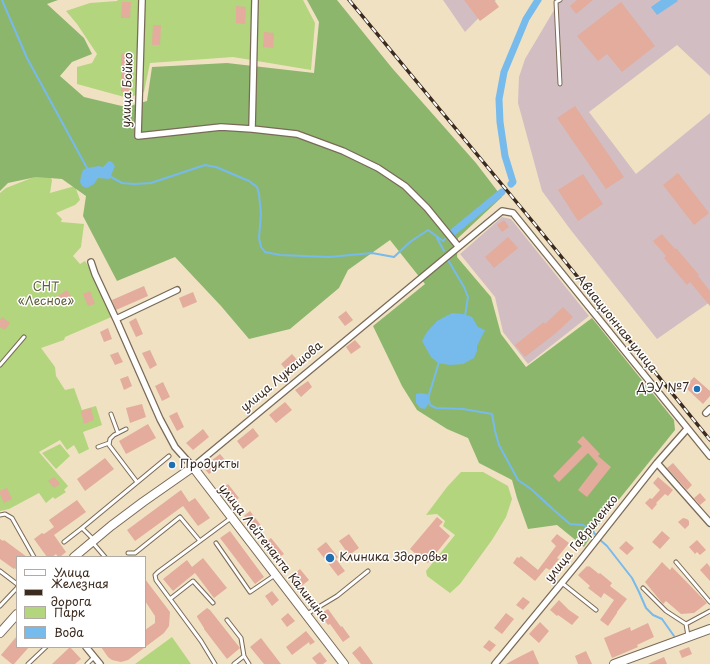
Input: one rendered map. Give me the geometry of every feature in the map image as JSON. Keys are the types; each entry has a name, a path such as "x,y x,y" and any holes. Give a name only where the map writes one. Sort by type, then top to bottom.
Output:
{"main road":[{"name":"улица Лейтенанта Калинина","path":"192,467 344,664"},
{"name":"улица Лукашова","path":"75,556 143,502 192,467"},
{"path":"0,633 16,615"},
{"path":"614,664 710,629"}],"street":[{"name":"улица Бойко","path":"142,0 138,136 221,127 297,134 343,151 378,168 405,186 427,208 458,246"},
{"path":"252,129 255,0"},
{"name":"улица Лукашова","path":"192,467 502,211"},
{"name":"Авиационная улица","path":"502,211 513,213 710,456"},
{"name":"улица Лейтенанта Калинина","path":"91,262 160,419 175,447 192,467"},
{"path":"116,319 177,290"},
{"name":"улица Гавриленко","path":"495,664 687,428"},
{"path":"657,463 710,523"},
{"path":"87,648 100,664"}],"lane":[{"path":"557,1 560,84"},
{"path":"0,365 24,337"},
{"path":"111,414 118,433"},
{"path":"126,429 114,435 110,439 109,447 137,482"},
{"path":"98,447 109,443"},
{"path":"64,542 169,456"},
{"path":"0,515 5,514 12,518 33,556"},
{"path":"128,553 135,553 180,516 200,541"},
{"path":"215,664 156,580 155,575 231,518"},
{"path":"82,528 104,556"},
{"path":"216,544 250,592 275,575"},
{"path":"676,562 710,602"},
{"path":"0,571 16,583"},
{"path":"306,614 337,596 368,571"},
{"path":"170,599 193,581 213,603"},
{"path":"562,582 596,610"},
{"path":"643,588 666,611 686,624 688,637"},
{"path":"0,606 16,589"},
{"path":"686,624 710,611"},
{"path":"227,620 241,638 244,656 249,664"},
{"path":"28,664 45,648"},
{"path":"234,664 244,656"},
{"path":"87,664 94,657"}],"shaded area":[{"path":"443,0 496,0 465,32"},
{"path":"560,0 710,0 710,76 677,45 589,112 636,174 710,113 710,302 657,339 570,229 542,191 518,103 519,77 525,59"},
{"path":"502,217 511,219 589,316 528,364 503,332 495,297 460,254"}],"green space":[{"path":"0,0 58,0 47,4 84,38 92,54 72,62 60,76 84,97 126,107 147,101 152,67 227,63 314,73 319,22 307,0 337,0 392,68 476,163 502,197 458,238 457,257 491,297 501,334 526,367 592,318 674,420 675,430 600,523 584,547 557,525 528,529 512,480 479,463 468,438 447,429 417,410 402,386 373,326 425,284 390,240 348,270 339,288 290,329 249,339 221,306 175,257 117,281 83,216 86,196 62,179 36,177 8,183 0,191"},
{"path":"118,0 303,0 315,23 311,70 233,57 150,63 144,92 128,98 77,84 77,67 92,63 97,54 77,24 66,11 90,3"},
{"name":"СНТ «Лесное»","path":"47,172 52,180 50,193 75,186 80,200 75,205 56,213 62,219 61,222 84,224 81,247 73,256 80,264 85,261 108,297 116,315 65,337 64,340 41,348 55,367 56,376 65,390 74,388 82,410 96,406 102,425 83,432 89,449 79,454 74,445 67,450 60,440 39,452 68,486 64,490 66,492 55,499 53,497 46,503 39,493 9,509 0,511 0,193 6,188"},
{"path":"60,444 70,456 56,469 42,453"},
{"path":"461,472 483,472 508,486 512,499 506,517 492,540 460,584 450,593 427,576 426,571 455,535 443,526 445,521 437,514 426,515 447,487"},
{"path":"172,637 191,664 135,664"}],"water":[{"path":"661,0 678,1 657,15 651,7"},
{"path":"109,161 115,166 109,179 98,178 94,184 87,188 82,186 80,182 83,170 99,166 103,167"},
{"path":"452,313 472,317 478,327 485,330 477,346 477,351 474,358 463,364 450,365 438,363 431,357 422,341 427,332 437,321"},
{"path":"421,393 430,395 429,403 425,409 420,408 416,403 416,394"}],"building":[{"path":"464,0 494,0 499,7 480,21"},
{"path":"577,0 593,0 576,14 570,6"},
{"path":"122,2 131,2 130,18 121,18"},
{"path":"621,2 655,46 622,72 607,54 598,61 577,36"},
{"path":"236,6 246,7 245,24 236,23"},
{"path":"153,25 161,25 160,45 152,45"},
{"path":"264,32 274,33 273,48 263,47"},
{"path":"121,53 130,53 130,92 121,92"},
{"path":"575,106 624,177 606,189 557,118"},
{"path":"678,173 709,213 694,225 663,185"},
{"path":"583,174 603,204 578,221 558,190"},
{"path":"504,220 509,227 502,232 497,225"},
{"path":"662,234 699,275 698,276 710,291 710,306 690,282 687,285 664,258 666,256 653,241"},
{"path":"508,237 518,248 494,268 485,257"},
{"path":"144,286 148,296 116,310 112,300"},
{"path":"67,290 72,298 61,305 56,297"},
{"path":"90,291 95,304 88,306 83,294"},
{"path":"193,292 197,302 183,308 179,298"},
{"path":"563,307 573,317 556,333 525,357 515,345 544,322 545,324"},
{"path":"346,311 353,320 345,326 338,317"},
{"path":"2,317 10,323 5,330 0,327 0,320"},
{"path":"136,318 143,334 136,337 129,322"},
{"path":"108,328 112,339 104,342 100,332"},
{"path":"355,340 361,347 351,354 346,347"},
{"path":"150,350 157,365 150,369 142,353"},
{"path":"118,352 123,362 115,365 110,355"},
{"path":"292,354 299,362 288,372 281,364"},
{"path":"128,376 132,386 124,390 120,379"},
{"name":"ДЭУ №7","path":"694,377 710,391 710,396 703,404 685,387"},
{"path":"308,381 312,387 301,397 295,390"},
{"path":"163,382 170,397 162,401 155,386"},
{"path":"285,402 292,410 276,423 269,415"},
{"path":"142,404 146,417 130,423 126,408"},
{"path":"91,408 94,420 84,424 81,411"},
{"path":"177,412 184,427 177,431 169,416"},
{"path":"148,424 156,438 126,454 119,441"},
{"path":"253,428 259,436 243,449 237,441"},
{"path":"203,429 209,437 193,450 186,443"},
{"path":"583,436 600,454 598,456 611,467 587,497 578,490 598,464 588,453 559,482 553,476 582,446 577,442"},
{"path":"220,454 226,461 209,474 203,467"},
{"path":"105,458 114,469 85,491 77,479"},
{"path":"673,463 692,485 687,490 667,468"},
{"path":"54,477 60,484 54,488 48,481"},
{"path":"658,477 673,490 668,496 665,494 656,503 657,504 652,510 645,503 650,498 652,499 660,490 653,483"},
{"path":"228,484 239,498 232,503 221,489"},
{"path":"7,488 12,499 4,503 0,491"},
{"path":"181,490 189,502 195,498 210,518 198,526 183,506 135,541 127,530"},
{"path":"700,493 706,500 700,505 694,498"},
{"path":"77,500 86,512 54,535 66,552 61,556 57,556 56,554 53,556 46,556 34,539 54,527 49,520"},
{"path":"250,511 262,527 256,532 244,516"},
{"path":"437,517 443,522 439,526 450,536 428,563 421,558 419,561 415,558 417,555 410,549"},
{"path":"683,518 689,521 689,525 685,529 678,522"},
{"path":"230,531 264,577 255,584 220,538"},
{"path":"662,531 670,538 660,549 652,542"},
{"path":"349,534 359,548 349,555 339,541"},
{"path":"557,534 569,543 550,570 546,568 535,581 513,563 517,557 519,558 521,556 538,570 556,546 551,541"},
{"path":"271,538 284,554 276,559 264,543"},
{"path":"0,539 3,541 4,540 26,556 16,556 16,569 0,559"},
{"path":"697,540 706,550 700,555 697,552 695,554 689,547"},
{"path":"626,541 634,548 627,555 619,548"},
{"name":"Клиника Здоровья","path":"326,542 338,557 336,559 345,571 338,576 317,549"},
{"path":"203,558 227,588 214,598 195,573 173,591 163,579 187,560 192,567"},
{"path":"662,562 670,570 672,567 707,603 694,613 681,614 666,601 663,604 645,582"},
{"path":"707,563 710,567 710,581 700,570"},
{"path":"587,566 599,574 600,573 612,583 610,586 627,599 608,626 600,620 614,600 604,593 601,598 588,588 590,586 578,575"},
{"path":"300,569 309,580 299,588 291,577"},
{"path":"146,580 170,612 169,626 164,633 146,646 146,629 155,623 155,616 146,602"},
{"path":"272,591 279,600 272,606 265,596"},
{"path":"523,597 530,602 523,610 516,605"},
{"path":"559,600 579,617 572,625 550,610"},
{"path":"207,608 240,648 227,659 204,629 197,617"},
{"path":"328,609 350,637 343,642 330,624 328,625 320,614"},
{"path":"288,613 295,621 287,627 281,619"},
{"path":"506,613 514,619 502,634 494,628"},
{"path":"540,622 549,631 539,643 529,634"},
{"path":"648,623 654,637 637,645 638,647 612,658 604,638 630,627 631,631"},
{"path":"306,631 315,642 310,645 309,642 292,655 286,647"},
{"path":"16,637 16,648 28,648 14,664 1,655"},
{"path":"261,638 281,664 264,664 250,647"},
{"path":"489,640 496,645 490,652 483,647"},
{"path":"360,646 373,664 361,664 352,653"},
{"path":"689,647 692,654 682,658 679,651"},
{"path":"69,648 71,648 81,659 75,664 52,664"},
{"path":"102,648 144,648 128,660 121,662 112,660"},
{"path":"533,650 539,664 506,664 521,656"},
{"path":"586,651 592,664 578,664 575,656"},
{"path":"320,652 327,661 323,664 317,664 312,658"},
{"path":"664,657 667,664 648,664"}],"waterway":[{"path":"2,0 27,58 87,168"},
{"path":"511,184 513,182 505,156 500,122 499,99 504,72 526,19 538,0"},
{"path":"111,177 122,183 151,183 205,165 216,167 249,181 257,187 259,194 261,214 259,238 261,247 265,252 280,255 329,257 372,253 394,257 410,242 428,230 443,241 445,239"},
{"path":"452,233 502,192"},
{"path":"437,238 444,251"},
{"path":"448,260 464,287 468,297 465,316"},
{"path":"429,395 439,362"},
{"path":"429,400 430,405 436,408 463,409 492,414 499,445 518,480 531,489 570,524 583,525 595,534"},
{"path":"599,539 607,546 632,578 646,608 653,615 662,619 674,636"}],"railway":[{"path":"349,0 538,228 710,440"}],"place":[{"name":"ДЭУ №7","path":"697,389"},
{"name":"Продукты","path":"172,465"},
{"name":"Клиника Здоровья","path":"330,558"}]}
